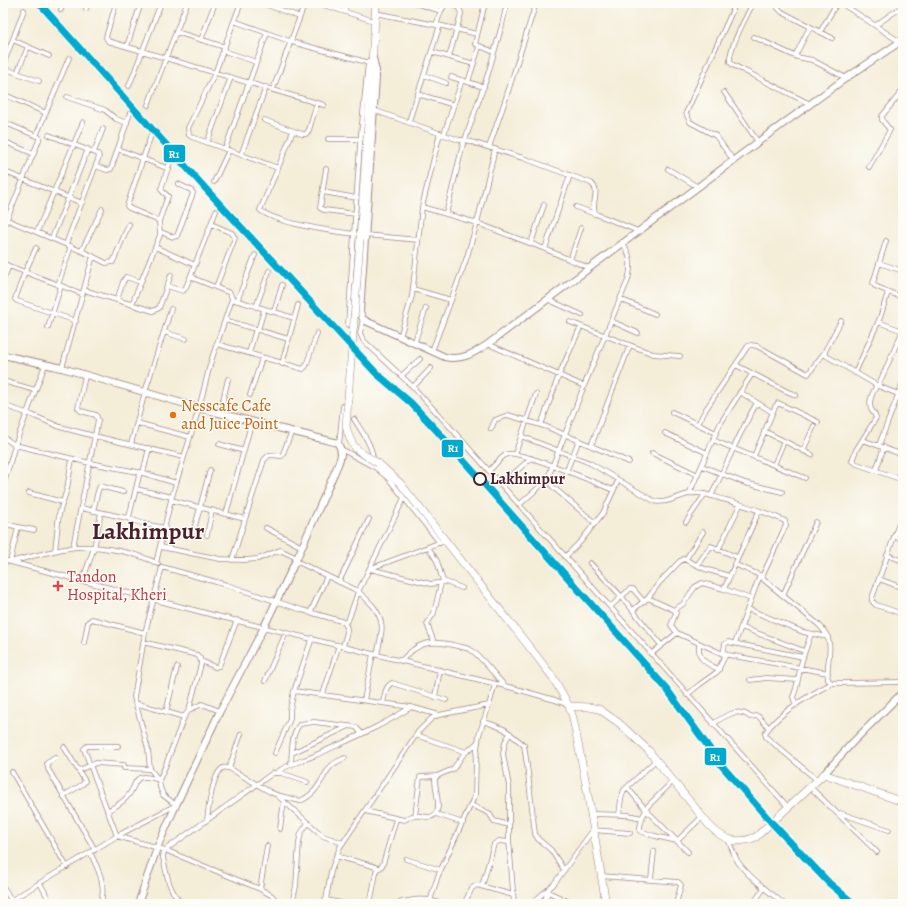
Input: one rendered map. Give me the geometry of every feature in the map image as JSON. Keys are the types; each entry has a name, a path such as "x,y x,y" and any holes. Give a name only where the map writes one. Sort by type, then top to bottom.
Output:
{"main road":[{"path":"376,3 346,426 348,436 353,447 400,483 442,542 554,679 569,706 574,724 591,814 606,904"},
{"path":"569,706 599,709 635,737 657,760 702,817 720,836 727,839 742,841 756,837 824,774 903,802"}],"street":[{"path":"61,10 63,3"},
{"path":"86,9 88,3"},
{"path":"116,3 106,37 108,41 324,105"},
{"path":"127,46 141,3"},
{"path":"129,86 161,3"},
{"path":"148,105 187,3"},
{"path":"202,40 215,3"},
{"path":"241,3 215,73 187,130 189,135 192,137 278,168"},
{"path":"262,3 300,17"},
{"path":"273,89 292,42 305,3"},
{"path":"317,3 374,21"},
{"path":"345,11 346,3"},
{"path":"415,3 441,11"},
{"path":"410,121 439,28 437,25 441,11 446,3 457,6 460,12 449,57"},
{"path":"485,3 475,44 479,47 494,52"},
{"path":"446,214 465,140 484,87 507,3"},
{"path":"489,147 536,3"},
{"path":"733,160 716,136 690,122 686,113 736,3"},
{"path":"753,3 737,37 730,56 730,62 733,65 810,104"},
{"path":"778,3 777,6 779,10 832,38"},
{"path":"820,32 837,3"},
{"path":"234,21 292,42 371,62 376,71 360,312 363,318 376,327 445,357 454,359 462,358 478,351 488,344 733,160 846,78 902,41 840,3"},
{"path":"876,25 903,6 898,3"},
{"path":"24,10 3,66 39,81"},
{"path":"375,12 477,34"},
{"path":"795,56 810,27"},
{"path":"176,32 202,40 256,62"},
{"path":"214,182 227,150 267,32"},
{"path":"754,37 795,56 812,60 846,78"},
{"path":"13,40 49,56"},
{"path":"17,73 28,46"},
{"path":"468,82 479,47"},
{"path":"432,52 474,64"},
{"path":"36,136 69,58"},
{"path":"348,325 361,139 371,62"},
{"path":"424,75 446,83"},
{"path":"207,143 231,77"},
{"path":"451,77 484,87"},
{"path":"400,337 413,289 422,207 442,133 454,105 462,80"},
{"path":"241,155 266,87"},
{"path":"869,167 890,130 882,120 882,116 903,90"},
{"path":"724,92 758,142"},
{"path":"3,94 46,113"},
{"path":"418,94 454,105"},
{"path":"67,97 105,110 116,119 126,123"},
{"path":"264,120 304,135 308,133 317,103"},
{"path":"373,110 410,121 459,140 465,140 489,147 584,180 594,186 596,192 594,209 596,214"},
{"path":"96,166 107,170 111,169 130,113"},
{"path":"3,122 39,137 40,140 5,219 3,229"},
{"path":"37,232 83,122"},
{"path":"94,152 103,129"},
{"path":"293,131 260,210 272,217 320,229 355,234"},
{"path":"49,135 88,149 98,154 99,157 66,244"},
{"path":"150,135 144,159 127,206 159,221"},
{"path":"328,139 361,139"},
{"path":"3,149 4,141 34,154"},
{"path":"52,238 88,149"},
{"path":"118,149 169,168"},
{"path":"432,351 466,260 495,149"},
{"path":"132,304 161,232 159,221 168,197 162,189 171,160"},
{"path":"326,169 320,206 322,210 356,214"},
{"path":"668,169 698,187"},
{"path":"3,171 82,204"},
{"path":"545,249 570,175"},
{"path":"161,232 173,237 176,236 192,196 191,190 178,184"},
{"path":"322,192 357,198"},
{"path":"531,243 544,205"},
{"path":"422,207 477,222 589,268"},
{"path":"576,207 638,231"},
{"path":"82,250 102,209"},
{"path":"167,286 183,291 186,287 216,211"},
{"path":"5,219 92,254 94,257 106,263 113,262 129,224"},
{"path":"211,224 232,232 235,238 216,287"},
{"path":"570,260 581,228"},
{"path":"365,235 418,240"},
{"path":"886,241 873,283 875,286 903,298"},
{"path":"519,505 548,480 552,466 584,386 628,280 631,266 628,253 622,242"},
{"path":"48,328 71,246"},
{"path":"155,247 195,265"},
{"path":"36,248 24,272 15,297 16,300 76,321"},
{"path":"237,301 255,255"},
{"path":"62,368 94,257"},
{"path":"3,263 60,285 153,311 157,309 171,276"},
{"path":"879,263 903,271"},
{"path":"3,280 9,266"},
{"path":"256,307 269,271"},
{"path":"156,564 176,483 217,344 232,299 230,293 195,279 191,275"},
{"path":"117,300 124,278 128,277 141,282"},
{"path":"274,312 282,285"},
{"path":"413,289 451,300"},
{"path":"855,372 878,322 888,292"},
{"path":"232,299 294,318"},
{"path":"547,299 582,315"},
{"path":"620,299 655,314"},
{"path":"282,364 298,305"},
{"path":"414,344 426,308"},
{"path":"132,444 145,392 171,309"},
{"path":"248,354 264,310"},
{"path":"363,318 360,336 413,387 788,807"},
{"path":"225,320 288,339"},
{"path":"611,321 638,333"},
{"path":"698,424 706,409 748,346 754,344 808,374 824,354 841,321"},
{"path":"570,322 653,354 680,356"},
{"path":"878,322 903,331 901,339 872,394 870,404 876,418 856,450 852,461 903,480"},
{"path":"540,425 559,375 581,326"},
{"path":"164,332 186,338"},
{"path":"217,344 301,369 305,368 317,333"},
{"path":"488,344 584,386"},
{"path":"591,446 630,346"},
{"path":"824,354 877,386 901,395"},
{"path":"3,355 62,368 85,376 220,414 338,442 340,448 376,465 442,542 369,569"},
{"path":"250,395 262,358"},
{"path":"401,376 420,359"},
{"path":"5,480 15,445 44,365"},
{"path":"736,365 796,395"},
{"path":"413,387 431,368"},
{"path":"689,494 723,418 752,374"},
{"path":"73,547 98,418 96,415 81,411 78,408 85,376"},
{"path":"220,414 228,380"},
{"path":"3,381 35,390"},
{"path":"879,445 901,395 903,382"},
{"path":"740,392 772,412"},
{"path":"515,454 536,394"},
{"path":"711,496 744,426 757,403"},
{"path":"754,456 776,405 781,404 818,422"},
{"path":"3,406 27,413 55,425 94,436 184,457"},
{"path":"138,904 157,848 176,805 220,711 276,602 341,458 340,448 343,406"},
{"path":"672,412 716,433"},
{"path":"491,429 495,420 505,415 565,434 629,462"},
{"path":"354,419 373,452 376,465"},
{"path":"226,514 252,422"},
{"path":"137,423 190,437"},
{"path":"804,451 814,426"},
{"path":"232,560 264,460 268,455 282,456 292,431"},
{"path":"764,431 812,455"},
{"path":"665,433 707,454"},
{"path":"521,436 590,463 618,481 659,502 689,494 705,494 785,520 786,525 751,599 735,644"},
{"path":"3,437 15,445 90,463 142,473 176,483"},
{"path":"566,472 579,440"},
{"path":"713,440 805,478"},
{"path":"863,440 903,454"},
{"path":"774,465 784,441"},
{"path":"219,444 244,451"},
{"path":"127,518 129,517 149,448"},
{"path":"876,470 884,448"},
{"path":"652,453 698,475"},
{"path":"489,471 505,455 515,454 531,458 613,490"},
{"path":"501,485 531,458"},
{"path":"55,551 57,521 67,490 72,459"},
{"path":"898,478 903,463"},
{"path":"702,466 753,486 782,492"},
{"path":"195,526 210,470"},
{"path":"548,480 553,487 596,523"},
{"path":"565,557 581,541 603,513 618,481"},
{"path":"93,511 100,486 123,492"},
{"path":"136,489 245,519"},
{"path":"29,493 63,502"},
{"path":"686,522 705,494"},
{"path":"345,623 349,618 358,592 404,498"},
{"path":"718,550 740,505"},
{"path":"81,508 165,528"},
{"path":"206,535 212,510"},
{"path":"724,589 737,557 759,511"},
{"path":"903,512 872,601 876,605 903,614"},
{"path":"82,582 94,548 101,513"},
{"path":"339,582 369,519"},
{"path":"782,595 816,522"},
{"path":"3,523 34,530"},
{"path":"10,562 18,527"},
{"path":"266,528 302,547"},
{"path":"633,610 648,598 659,583 680,561 686,559 703,532"},
{"path":"894,536 903,540"},
{"path":"10,562 73,547 86,546 133,554 162,566 345,623"},
{"path":"697,565 709,546 737,557"},
{"path":"161,547 232,560 252,560 280,550 358,592 366,598 381,619 381,631 364,700"},
{"path":"428,547 438,561 443,583 434,613 426,624 434,642"},
{"path":"887,555 903,561"},
{"path":"686,559 705,569 729,576"},
{"path":"3,560 153,600 505,686 555,700 569,706"},
{"path":"590,563 621,596 661,645"},
{"path":"734,564 761,576 819,625 828,637 830,652 828,680 832,683"},
{"path":"162,566 145,633 134,691 135,703 145,734 150,769 159,780 161,792 176,805"},
{"path":"369,569 431,584 443,583 462,588"},
{"path":"310,613 327,576"},
{"path":"879,579 903,588"},
{"path":"674,610 684,604 693,589 699,584 724,589 751,599"},
{"path":"610,607 628,590 633,589 644,602"},
{"path":"648,598 674,610"},
{"path":"748,609 811,634 828,637"},
{"path":"674,610 676,613 671,625 677,633 699,644 724,654 828,673"},
{"path":"84,643 88,622 92,619 145,633"},
{"path":"143,642 197,655 201,661 215,667 219,666 237,620"},
{"path":"323,694 347,627 345,623"},
{"path":"741,627 804,651"},
{"path":"265,681 286,632"},
{"path":"651,654 677,633"},
{"path":"796,705 793,697 804,651 811,634"},
{"path":"275,753 290,719 290,710 294,691 312,638"},
{"path":"401,661 408,653 417,647 434,642 471,650 505,686"},
{"path":"687,695 711,678 719,670 724,654 725,644 728,642 803,657"},
{"path":"699,644 699,655 701,659 719,670"},
{"path":"159,780 184,717 189,710 201,661"},
{"path":"166,712 177,667"},
{"path":"435,696 440,670"},
{"path":"750,680 766,678 798,680"},
{"path":"817,780 766,737 765,733 769,728 811,694 832,683 903,682"},
{"path":"383,702 386,689 392,683 446,700"},
{"path":"429,902 440,870 475,795 478,742 495,684"},
{"path":"294,691 383,702 411,707 439,715"},
{"path":"824,774 852,743 903,692"},
{"path":"135,703 184,717"},
{"path":"189,710 202,704 220,711"},
{"path":"326,900 331,871 336,856 343,843 416,734 426,724 439,715 489,704"},
{"path":"183,904 176,897 169,885 164,865 163,855 165,850 273,773 361,734 397,716 411,707"},
{"path":"713,724 729,714 743,713 750,717 759,717 769,728"},
{"path":"483,721 510,733 521,742 525,748 536,836 551,850 564,870"},
{"path":"291,765 294,736 300,724 314,722 349,726 358,728 361,734"},
{"path":"292,753 349,726"},
{"path":"510,733 505,742 503,754 509,786 509,842 514,904"},
{"path":"229,768 241,734"},
{"path":"416,734 466,752"},
{"path":"416,816 420,777 436,776 453,769 466,752 478,742"},
{"path":"117,836 84,747 118,746"},
{"path":"63,796 85,781 64,747"},
{"path":"55,758 47,763 47,766 93,851 103,886 101,904"},
{"path":"207,820 210,796 218,772 221,768 229,768 278,795 300,801 319,787 332,765 345,758"},
{"path":"619,815 622,794 627,787 657,760"},
{"path":"79,770 96,763 150,769"},
{"path":"12,772 67,867"},
{"path":"277,772 307,782"},
{"path":"107,810 127,798 138,779 148,776 159,780"},
{"path":"436,776 435,781 438,804 436,814"},
{"path":"673,781 646,809 642,818 640,831 655,836 677,840"},
{"path":"627,787 646,809 688,852"},
{"path":"810,787 838,812 877,852"},
{"path":"278,795 323,836 343,843"},
{"path":"280,829 284,801"},
{"path":"5,904 117,836 176,805"},
{"path":"471,805 489,813 494,821 509,824"},
{"path":"365,811 404,820 410,816 429,817 436,814 463,823"},
{"path":"838,812 888,830"},
{"path":"591,814 642,818"},
{"path":"677,840 702,817"},
{"path":"336,856 380,868 383,864 396,819"},
{"path":"292,904 296,886 300,837 308,823"},
{"path":"531,904 549,890 593,830 630,832"},
{"path":"117,836 165,850 260,889 280,904"},
{"path":"727,839 738,862 743,868 784,904"},
{"path":"482,886 494,844 499,841 509,842"},
{"path":"260,889 267,846"},
{"path":"651,879 654,851"},
{"path":"406,859 440,870"},
{"path":"370,904 377,868"},
{"path":"601,876 651,879 680,883 681,888 676,904"},
{"path":"40,883 51,904"},
{"path":"464,904 473,886 477,885 513,895"},
{"path":"3,886 12,900"},
{"path":"753,904 764,888"},
{"path":"549,890 566,902 574,904"},
{"path":"544,904 549,890"},
{"path":"555,904 558,896"},
{"path":"175,904 176,897"},
{"path":"320,904 326,900 346,904"},
{"path":"394,904 415,900 441,904"}],"transit line":[{"name":"R1","path":"39,3 205,188 376,373 411,403 438,432 666,688 722,766 772,823 829,883 854,904"}],"place":[{"name":"Nesscafe Cafe and Juice Point","path":"173,415"},
{"name":"Lakhimpur","path":"480,479"},
{"name":"Tandon Hospital, Kheri","path":"58,586"}],"district":[{"name":"Lakhimpur","path":"148,531"}]}
